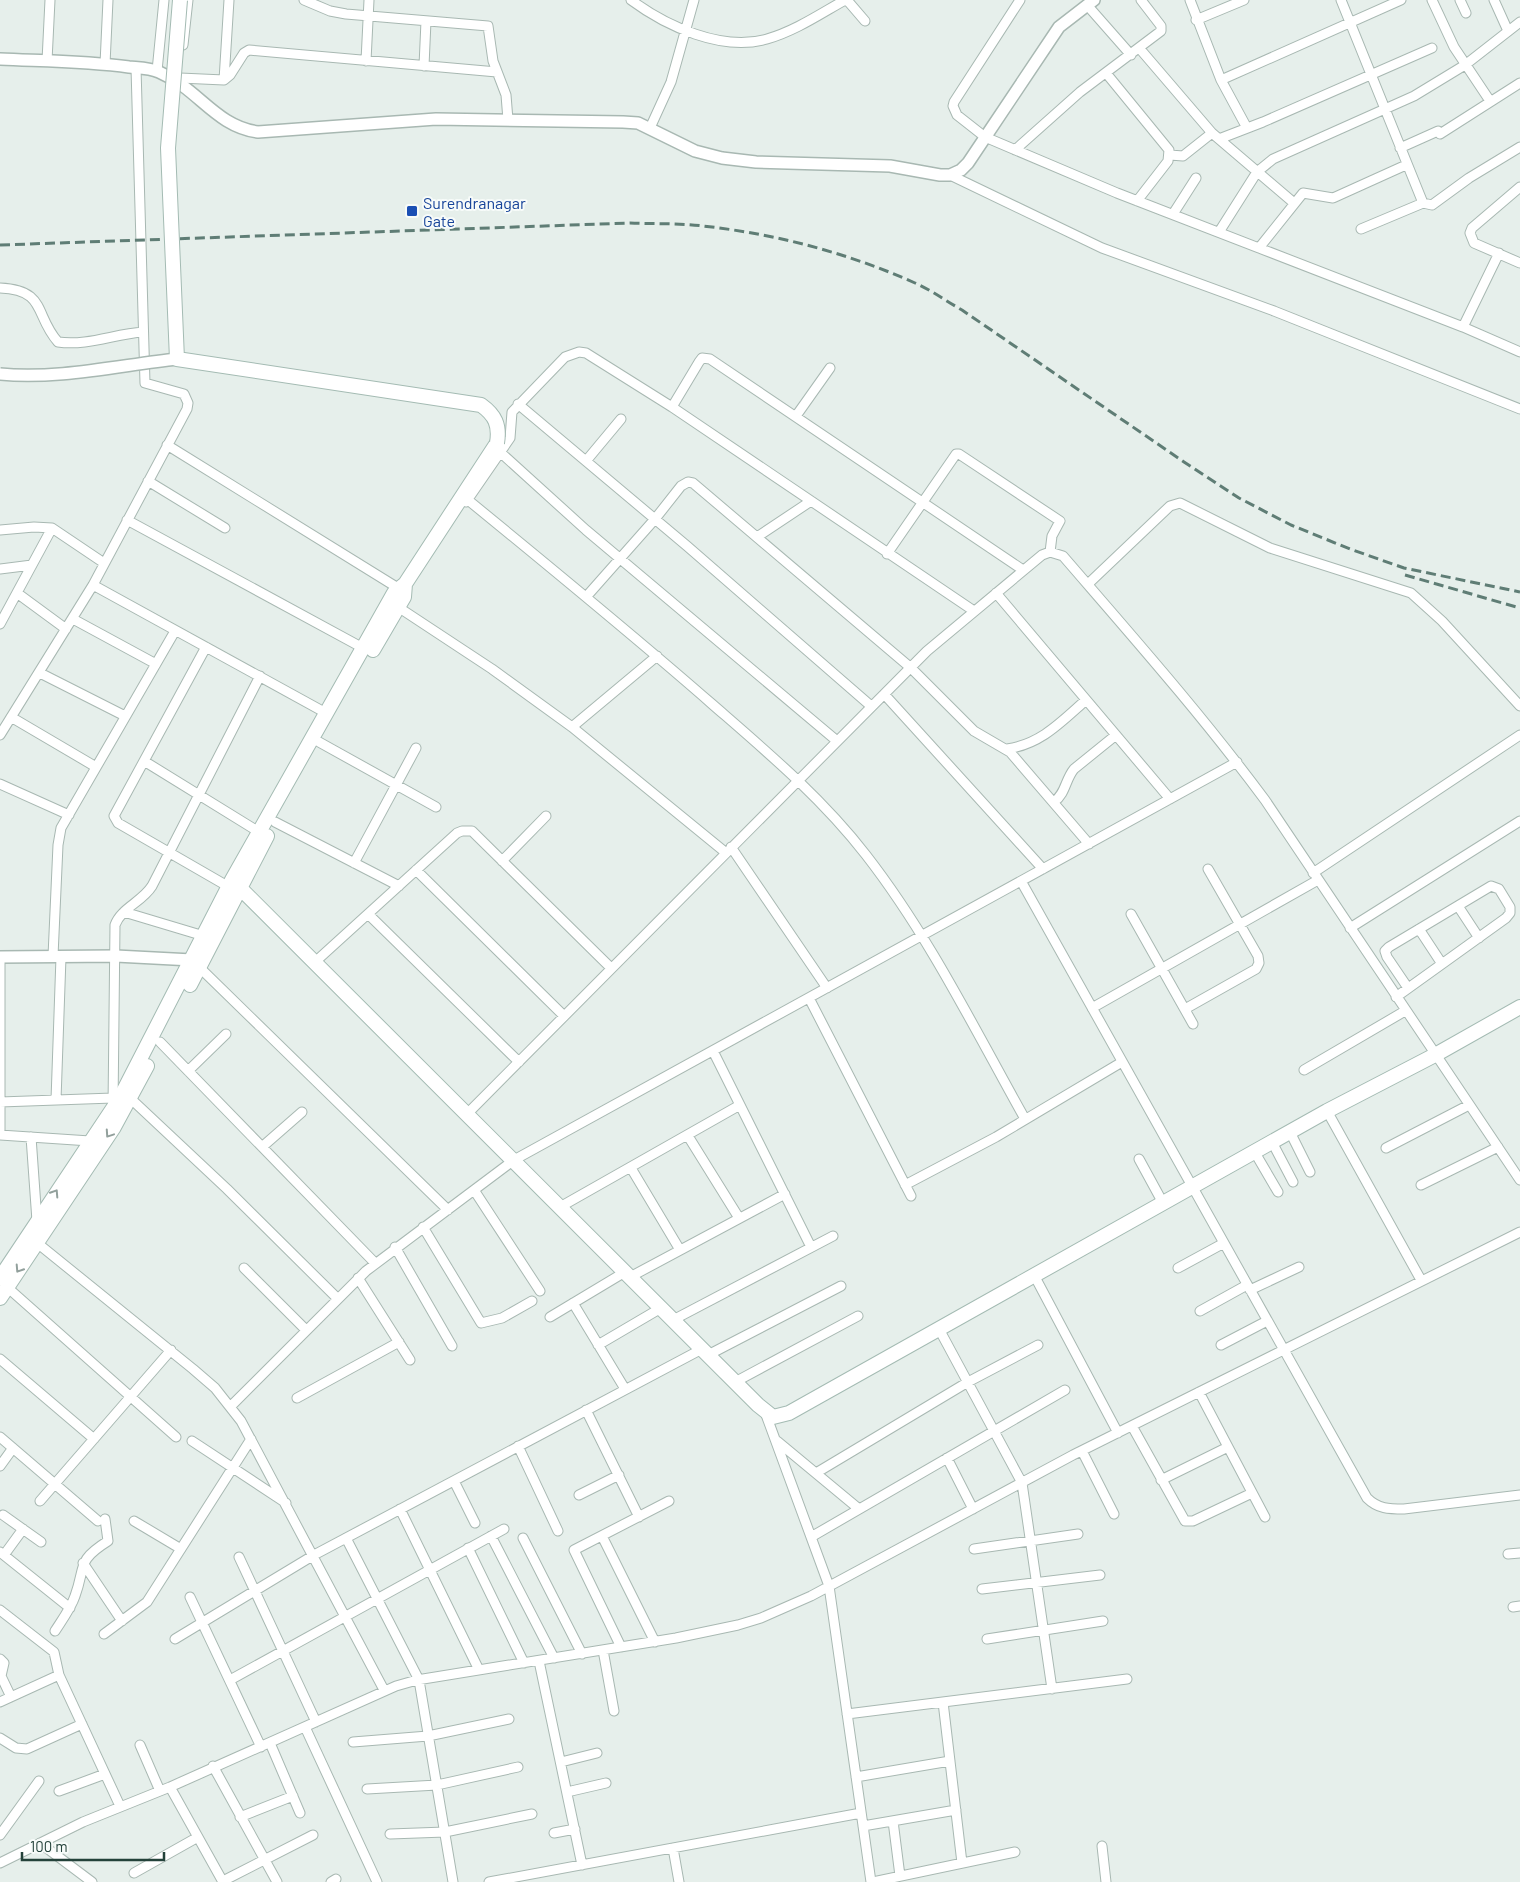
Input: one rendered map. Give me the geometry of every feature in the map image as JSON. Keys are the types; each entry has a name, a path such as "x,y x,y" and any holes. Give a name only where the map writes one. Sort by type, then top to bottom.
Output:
{"main road":[{"path":"2,1288 36,1242 114,1126 130,1098 160,1042 259,832 363,648 499,447 497,422 491,413 481,406 177,359 168,148 180,0"},
{"path":"2,1288 37,1221 90,1142 196,964 204,936 275,822 319,742 398,607 403,587"},
{"path":"234,885 315,962 735,1382 765,1411 773,1416 789,1414 1327,1111 1435,1055 1520,1007"}],"street":[{"path":"47,61 50,0"},
{"path":"105,64 108,0"},
{"path":"157,71 164,0"},
{"path":"180,80 188,0"},
{"path":"224,80 229,0"},
{"path":"304,0 330,11 488,26 490,29 491,55 506,95 508,120"},
{"path":"366,61 369,0"},
{"path":"631,0 647,12 685,32 725,40 765,40 788,31 846,0 865,21"},
{"path":"650,128 671,82 694,0"},
{"path":"1020,0 954,102 953,106 957,115 985,137 1137,201 1463,327 1520,352"},
{"path":"1015,150 1080,92 1140,49 1162,30 1141,0"},
{"path":"1190,0 1196,20 1221,80 1247,128"},
{"path":"1196,20 1244,0"},
{"path":"1341,0 1386,109 1406,165 1423,203"},
{"path":"1221,80 1401,0"},
{"path":"1432,0 1465,65 1490,101"},
{"path":"1460,0 1466,13"},
{"path":"1494,0 1508,31"},
{"path":"950,175 961,170 968,163 1059,27 1090,3 1131,55"},
{"path":"424,66 426,20"},
{"path":"1219,232 1257,172 1273,159 1414,96 1465,65 1520,22"},
{"path":"1170,155 1183,156 1216,136 1247,128 1370,73 1432,48"},
{"path":"1140,49 1216,136 1294,203"},
{"path":"180,80 224,80 230,75 244,53 249,50 498,72"},
{"path":"0,59 105,64 157,71 180,80 226,121 241,129 258,132 436,119 623,122 638,123 677,143 722,158 756,162 890,166 950,175 1102,248 1274,310 1520,408"},
{"path":"0,735 93,585 168,445 188,403 180,392 145,383 136,68"},
{"path":"1106,72 1168,146 1170,155 1168,161 1137,201"},
{"path":"1400,148 1439,132 1520,83"},
{"path":"1361,229 1423,203 1432,205 1469,178 1520,146"},
{"path":"1259,248 1300,195 1307,193 1325,199 1333,198 1406,165"},
{"path":"1173,214 1196,178"},
{"path":"1520,187 1472,228 1470,233 1470,238 1474,243 1520,263"},
{"path":"1463,327 1499,254"},
{"path":"0,288 13,288 29,294 38,304 48,331 58,342 75,344 120,334 143,332"},
{"path":"168,445 403,587 468,500 499,447 510,438 512,412 518,404 565,357 579,352 586,353 672,407 974,611"},
{"path":"672,407 699,362 706,358 922,500 1023,570"},
{"path":"0,374 16,376 71,372 177,359"},
{"path":"796,416 830,368"},
{"path":"518,404 655,519 871,706"},
{"path":"586,461 621,419"},
{"path":"499,447 620,559 837,740"},
{"path":"887,554 952,456 959,454 1060,521 1052,536 1050,552"},
{"path":"148,481 225,528"},
{"path":"586,597 655,519 681,486 688,482 693,483 910,668 974,731 1007,749 1089,844"},
{"path":"468,500 657,656 798,779 865,854 922,935 1025,1119"},
{"path":"757,537 811,501"},
{"path":"1088,584 1170,506 1180,503 1270,548 1411,592 1442,621 1520,706"},
{"path":"127,520 363,648"},
{"path":"0,530 34,527 52,528 104,563"},
{"path":"0,624 52,528"},
{"path":"467,1114 910,668 1023,570 1042,555 1050,552 1063,556 1088,584 1169,678 1237,762 1520,1180"},
{"path":"0,569 32,566"},
{"path":"93,585 326,713"},
{"path":"17,593 66,629"},
{"path":"996,593 1170,799"},
{"path":"398,607 492,669 572,727 728,850 827,988"},
{"path":"73,619 156,664"},
{"path":"56,1100 58,846 61,828 176,630"},
{"path":"206,647 114,816 118,823 169,852 234,885"},
{"path":"572,727 657,656"},
{"path":"40,673 125,716"},
{"path":"0,1102 56,1100 113,1103 115,925 118,918 124,912 147,895 197,794 260,676"},
{"path":"884,694 1043,869"},
{"path":"1007,749 1021,747 1043,738 1086,700"},
{"path":"11,717 96,767"},
{"path":"1054,802 1065,792 1069,776 1074,769 1116,735"},
{"path":"1092,1008 1240,925 1316,877 1520,735"},
{"path":"319,742 436,807"},
{"path":"354,863 416,748"},
{"path":"144,761 259,832"},
{"path":"231,1406 337,1298 375,1263 514,1160 1237,762"},
{"path":"0,784 69,815"},
{"path":"502,861 546,816"},
{"path":"1350,928 1520,820"},
{"path":"275,822 399,886"},
{"path":"315,962 462,830 472,831 611,968"},
{"path":"1185,1009 1256,969 1259,963 1258,956 1208,869"},
{"path":"416,870 564,1016"},
{"path":"1022,881 1367,1498 1374,1505 1386,1509 1404,1509 1520,1495"},
{"path":"1396,997 1479,938 1510,913 1510,907 1499,889 1490,886 1385,951 1408,988"},
{"path":"1458,906 1479,938"},
{"path":"124,912 204,936"},
{"path":"368,914 519,1062"},
{"path":"1131,914 1193,1024"},
{"path":"1419,929 1442,964"},
{"path":"0,1130 0,957 116,956 196,964 448,1210"},
{"path":"808,998 911,1196"},
{"path":"1304,1070 1405,1011"},
{"path":"188,1071 226,1034"},
{"path":"160,1042 375,1263"},
{"path":"713,1051 811,1247"},
{"path":"906,1185 1025,1119 1122,1062"},
{"path":"130,1098 227,1189 337,1298"},
{"path":"560,1207 740,1105"},
{"path":"1386,1148 1469,1105"},
{"path":"1327,1111 1421,1280"},
{"path":"262,1147 302,1112"},
{"path":"1290,1132 1310,1172"},
{"path":"0,1135 90,1142"},
{"path":"688,1136 738,1218"},
{"path":"31,1137 37,1221"},
{"path":"1272,1142 1293,1182"},
{"path":"1421,1185 1498,1147"},
{"path":"1254,1152 1278,1192"},
{"path":"1139,1159 1163,1203"},
{"path":"631,1168 680,1250"},
{"path":"474,1190 540,1291"},
{"path":"550,1317 627,1274 680,1250 785,1194"},
{"path":"423,1227 481,1323 502,1318 532,1301"},
{"path":"0,1863 83,1822 266,1745 384,1690 419,1680 655,1642 754,1620 829,1586 1082,1451 1520,1232"},
{"path":"673,1320 833,1236"},
{"path":"36,1242 171,1350 215,1388 231,1406 251,1438 384,1690"},
{"path":"1178,1268 1224,1243"},
{"path":"395,1247 452,1346"},
{"path":"1200,1311 1299,1267"},
{"path":"244,1268 306,1330"},
{"path":"1034,1275 1118,1433"},
{"path":"358,1278 410,1360"},
{"path":"175,1638 346,1538 625,1389 841,1286"},
{"path":"2,1288 176,1438"},
{"path":"573,1303 625,1389"},
{"path":"598,1345 661,1308"},
{"path":"735,1382 858,1316"},
{"path":"1221,1345 1267,1321"},
{"path":"939,1329 1022,1483 1052,1689"},
{"path":"297,1398 399,1342"},
{"path":"816,1473 968,1382 1038,1345"},
{"path":"40,1501 171,1350"},
{"path":"0,1359 94,1439"},
{"path":"811,1537 1065,1390"},
{"path":"1199,1392 1264,1517"},
{"path":"586,1410 639,1516"},
{"path":"765,1411 829,1586 872,1882 1015,1852"},
{"path":"1132,1426 1182,1518 1189,1522 1252,1493"},
{"path":"0,1438 102,1520 108,1541 89,1554 83,1563 75,1597 56,1631"},
{"path":"104,1634 147,1602 251,1438"},
{"path":"775,1439 859,1509"},
{"path":"192,1442 286,1504"},
{"path":"518,1446 558,1531"},
{"path":"1161,1480 1228,1447"},
{"path":"0,1466 13,1448"},
{"path":"1082,1451 1114,1514"},
{"path":"947,1458 973,1509"},
{"path":"579,1495 619,1475"},
{"path":"454,1481 475,1523"},
{"path":"621,1647 574,1552 669,1501"},
{"path":"400,1509 479,1670"},
{"path":"3,1514 41,1542"},
{"path":"134,1521 181,1549"},
{"path":"24,1529 2,1553 70,1608"},
{"path":"230,1680 346,1618 504,1529"},
{"path":"974,1549 1078,1534"},
{"path":"491,1536 554,1658"},
{"path":"602,1536 655,1642"},
{"path":"346,1538 419,1680 453,1882"},
{"path":"523,1538 582,1654"},
{"path":"468,1548 524,1663"},
{"path":"1508,1554 1520,1553"},
{"path":"239,1556 316,1722"},
{"path":"83,1563 122,1621"},
{"path":"982,1589 1037,1584 1100,1575"},
{"path":"190,1597 230,1680 293,1796 300,1813"},
{"path":"0,1610 54,1652 59,1675 120,1806"},
{"path":"987,1639 1103,1621"},
{"path":"603,1650 614,1711"},
{"path":"0,1659 4,1663 1,1676 11,1697"},
{"path":"539,1660 582,1865"},
{"path":"0,1702 59,1675"},
{"path":"847,1714 1126,1679"},
{"path":"943,1702 962,1863"},
{"path":"353,1742 428,1736 509,1720"},
{"path":"0,1738 16,1748 27,1749 82,1724"},
{"path":"305,1727 377,1882"},
{"path":"140,1745 160,1790"},
{"path":"560,1762 597,1754"},
{"path":"856,1777 950,1761"},
{"path":"213,1766 277,1882"},
{"path":"367,1789 437,1785 518,1767"},
{"path":"59,1791 105,1774"},
{"path":"0,1836 38,1781"},
{"path":"567,1792 606,1783"},
{"path":"170,1787 223,1882 314,1835"},
{"path":"240,1817 293,1796"},
{"path":"863,1826 956,1810"},
{"path":"489,1882 518,1879 582,1865 861,1813"},
{"path":"390,1834 444,1832 532,1814"},
{"path":"893,1820 900,1876"},
{"path":"554,1833 575,1829"},
{"path":"134,1873 198,1837"},
{"path":"40,1843 92,1882"},
{"path":"1102,1846 1106,1882"},
{"path":"673,1848 679,1882"}],"railway":[{"path":"0,245 630,223 703,226 758,234 811,246 890,272 927,289 962,310 1239,498 1291,525 1404,568 1520,592"},
{"path":"1405,575 1520,608"}],"place":[{"name":"Surendranagar Gate","path":"412,211"}]}
